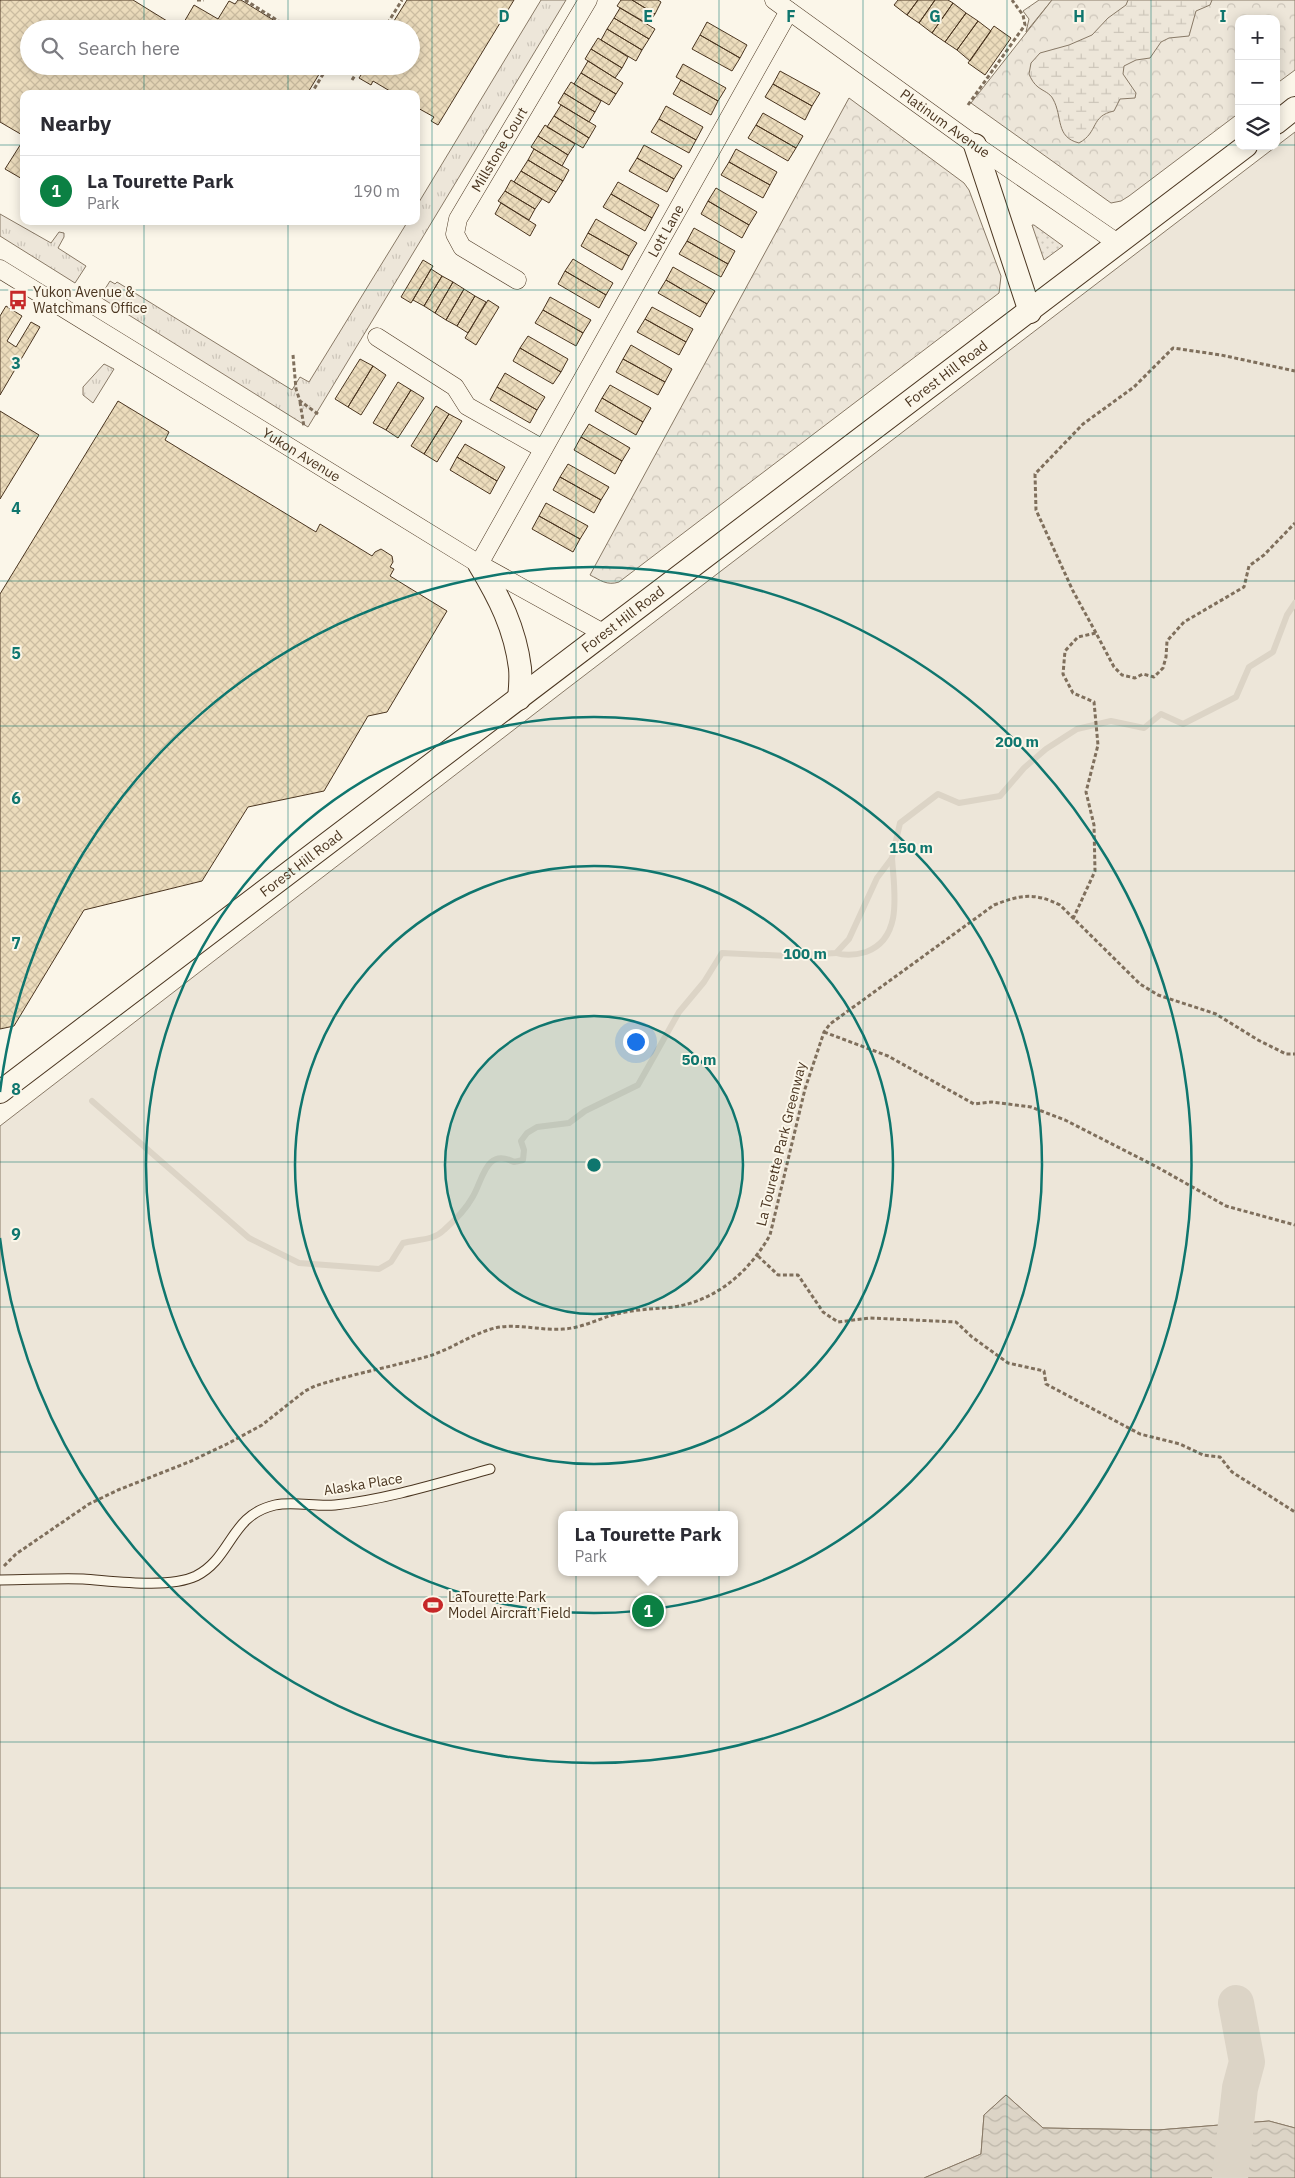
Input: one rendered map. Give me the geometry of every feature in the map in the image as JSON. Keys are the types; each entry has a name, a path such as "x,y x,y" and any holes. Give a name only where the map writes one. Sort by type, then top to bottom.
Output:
{"street":[{"name":"Millstone Court","path":"517,280 462,247 455,234 458,219 588,0"},
{"name":"Platinum Avenue","path":"774,0 975,146 1119,244"},
{"name":"Lott Lane","path":"479,564 789,11"},
{"path":"1280,120 1295,108"},
{"path":"975,146 1030,312"},
{"name":"Forest Hill Road","path":"0,1092 1030,312 1241,150"},
{"name":"Yukon Avenue","path":"0,269 479,564 605,634"},
{"path":"377,337 454,387 467,406 543,448"},
{"path":"479,564 500,597 512,632 520,669 519,699"}],"lane":[{"name":"Alaska Place","path":"0,1580 81,1579 132,1583 171,1582 194,1576 209,1567 241,1523 257,1510 277,1504 334,1505 383,1498 490,1469"}],"path":[{"path":"197,0 204,0"},
{"path":"245,0 277,20"},
{"path":"390,20 402,0"},
{"path":"968,105 1025,25 1023,15 1012,0"},
{"path":"313,90 323,75"},
{"path":"352,80 355,75"},
{"path":"1295,371 1173,348 1134,387 1083,424 1035,474 1036,510 1073,591 1114,667 1122,676 1135,678 1143,674 1154,677 1162,668 1166,657 1167,641 1184,622 1244,587 1249,566 1264,555 1295,523"},
{"path":"293,355 296,389 304,427"},
{"path":"300,401 318,414"},
{"path":"1073,919 1095,871 1094,825 1086,792 1098,745 1094,702 1072,693 1063,674 1065,651 1078,637 1096,633"},
{"name":"La Tourette Park Greenway","path":"0,1571 16,1554 90,1504 118,1490 189,1462 227,1444 262,1425 305,1391 315,1386 428,1357 496,1328 566,1329 629,1311 694,1302 716,1292 737,1277 758,1256 770,1235 805,1089 824,1032 835,1021 994,905 1014,898 1030,896 1045,898 1060,905 1146,987 1175,1002 1216,1014 1258,1040 1286,1054 1295,1054"},
{"path":"824,1032 888,1056 974,1104 992,1102 1031,1107 1065,1120 1157,1167 1226,1206 1295,1225"},
{"path":"758,1256 778,1275 798,1275 823,1312 838,1322 870,1318 956,1322 972,1337 1008,1363 1044,1371 1046,1384 1140,1434 1180,1444 1203,1455 1220,1457 1232,1472 1295,1512"}],"green space":[{"path":"541,0 566,0 308,427 100,297 110,281 115,284 117,282 292,390 300,377 309,382 406,225 420,225 420,200"},
{"path":"1039,0 1052,0 1026,32 1029,19 1023,11"},
{"path":"1052,0 1295,0 1295,70 1280,81 1280,15 1235,15 1235,116 1121,201 1111,203 971,103"},
{"path":"1128,0 1212,0 1210,5 1196,11 1189,36 1169,38 1161,42 1150,58 1136,60 1124,66 1123,74 1136,93 1135,98 1120,99 1114,111 1106,113 1101,117 1090,134 1079,143 1066,136 1052,97 1032,80 1029,74 1031,63 1040,53 1069,45 1092,35 1108,18 1126,5"},
{"path":"849,98 964,183 969,190 1001,276 999,293 619,582 607,583 590,575"},
{"path":"1295,132 1295,2128 1269,2121 1158,2130 1043,2128 1006,2095 984,2115 981,2154 924,2178 0,2178 0,1126 568,688 1271,150 1280,150 1280,143"},
{"path":"0,214 51,243 59,232 64,233 58,248 86,266 75,283 0,236"},
{"path":"1032,225 1034,225 1063,246 1044,260"},
{"path":"104,364 114,369 93,403 83,395 83,387"}],"water":[{"path":"1006,2095 1043,2128 1158,2130 1269,2121 1295,2128 1295,2178 924,2178 981,2154 984,2115"}],"building":[{"path":"0,0 133,0 165,20 20,20 20,75 319,75 309,90 20,90 20,134 0,122"},
{"path":"238,0 241,0 273,20 185,20 194,5 218,19 229,1 235,4"},
{"path":"407,0 514,0 438,125 431,121 434,117 420,109 420,90 388,90 373,81 371,85 359,78 361,75 420,75 420,20 395,20"},
{"path":"621,0 632,0 655,14 648,24 617,6"},
{"path":"632,0 658,0 661,2 655,14"},
{"path":"898,0 918,0 907,15 894,5"},
{"path":"918,0 935,0 919,23 907,15"},
{"path":"935,0 948,0 953,3 932,33 919,23"},
{"path":"953,3 966,13 945,42 932,33"},
{"path":"620,8 655,29 649,39 614,18"},
{"path":"966,13 978,21 957,50 945,42"},
{"path":"614,18 649,39 642,50 607,29"},
{"path":"978,21 991,31 970,61 957,50"},
{"path":"707,22 747,45 740,58 700,35"},
{"path":"994,26 1011,38 985,75 968,63"},
{"path":"607,29 642,50 636,61 601,40"},
{"path":"700,35 740,58 732,71 692,49"},
{"path":"598,38 628,57 622,68 591,49"},
{"path":"591,49 622,68 615,78 585,59"},
{"path":"588,61 623,83 616,94 581,73"},
{"path":"683,64 726,88 718,101 676,77"},
{"path":"780,71 820,93 812,106 773,84"},
{"path":"581,73 616,94 609,105 574,84"},
{"path":"681,80 718,101 711,115 673,94"},
{"path":"571,82 601,101 595,112 564,93"},
{"path":"773,84 812,106 805,120 765,97"},
{"path":"564,93 595,112 589,122 558,103"},
{"path":"561,105 596,126 589,138 554,116"},
{"path":"666,106 703,127 696,140 659,119"},
{"path":"763,113 803,136 796,148 756,125"},
{"path":"554,116 589,138 583,148 547,127"},
{"path":"659,119 696,140 689,153 651,132"},
{"path":"545,125 575,144 568,155 538,136"},
{"path":"756,125 796,148 788,161 748,138"},
{"path":"538,136 568,155 562,166 531,147"},
{"path":"20,145 20,178 5,169"},
{"path":"644,145 682,166 674,179 637,158"},
{"path":"534,149 569,170 563,181 528,160"},
{"path":"736,149 777,172 770,185 729,162"},
{"path":"637,158 674,179 667,192 629,171"},
{"path":"528,160 563,181 556,192 521,171"},
{"path":"729,162 770,185 763,198 721,175"},
{"path":"521,171 556,192 549,203 514,182"},
{"path":"511,180 542,199 535,209 505,191"},
{"path":"618,182 659,205 652,218 611,194"},
{"path":"716,188 757,212 749,225 708,201"},
{"path":"505,191 535,209 529,220 498,201"},
{"path":"611,194 652,218 645,231 603,207"},
{"path":"708,201 749,225 742,238 701,214"},
{"path":"501,203 536,225 530,236 495,214"},
{"path":"596,219 637,243 629,256 588,233"},
{"path":"694,228 735,251 728,264 687,241"},
{"path":"588,233 629,256 622,270 581,246"},
{"path":"687,241 728,264 721,277 679,254"},
{"path":"573,259 613,283 606,295 565,271"},
{"path":"423,260 433,266 411,303 401,297"},
{"path":"673,267 715,291 707,304 666,280"},
{"path":"431,269 442,276 424,306 413,300"},
{"path":"565,271 606,295 599,308 558,284"},
{"path":"442,276 453,282 435,313 424,306"},
{"path":"666,280 707,304 700,317 658,293"},
{"path":"453,282 464,289 446,320 435,313"},
{"path":"464,289 475,296 457,326 446,320"},
{"path":"475,296 486,302 468,333 457,326"},
{"path":"550,297 591,320 583,333 543,310"},
{"path":"488,300 499,307 476,345 465,338"},
{"path":"6,306 22,316 7,341 16,347 31,322 40,327 0,395 0,316"},
{"path":"652,307 693,329 686,342 645,319"},
{"path":"543,310 583,333 576,346 535,323"},
{"path":"645,319 686,342 679,355 637,332"},
{"path":"528,336 568,359 561,372 520,348"},
{"path":"631,345 672,369 665,382 623,359"},
{"path":"520,348 561,372 553,384 513,361"},
{"path":"360,359 373,366 348,407 335,399"},
{"path":"623,359 665,382 658,395 616,372"},
{"path":"373,366 386,375 361,415 348,407"},
{"path":"505,373 545,397 537,410 497,387"},
{"path":"398,382 411,390 386,430 373,423"},
{"path":"610,385 651,408 643,422 602,398"},
{"path":"497,387 537,410 530,423 490,400"},
{"path":"411,390 424,398 398,438 386,430"},
{"path":"602,398 643,422 636,435 595,411"},
{"path":"118,401 169,432 165,440 316,532 320,524 372,556 381,549 392,556 393,562 390,567 394,569 390,576 447,611 387,712 368,716 324,791 248,807 202,881 84,910 14,1026 0,1029 0,594"},
{"path":"436,406 449,414 424,454 411,446"},
{"path":"0,411 39,435 0,499"},
{"path":"449,414 462,421 437,462 424,454"},
{"path":"589,424 630,448 622,461 581,437"},
{"path":"581,437 622,461 615,474 574,450"},
{"path":"465,444 505,467 497,481 457,457"},
{"path":"457,457 497,481 490,494 450,470"},
{"path":"568,464 609,487 601,500 560,477"},
{"path":"560,477 601,500 594,513 553,490"},
{"path":"546,503 588,526 580,539 539,516"},
{"path":"539,516 580,539 573,552 532,529"}],"waterway":[{"path":"92,1101 249,1238 299,1263 379,1269 391,1262 403,1243 440,1234 463,1211 491,1162 497,1159 514,1162 523,1160 524,1150 521,1141 527,1133 537,1127 569,1123 585,1111 638,1085 679,1012 704,982 722,953 788,956 836,953 849,939 877,878 892,858 900,823 938,794 959,803 1000,796 1024,768 1046,749 1077,729 1111,721 1144,728 1161,714 1183,724 1236,697 1249,667 1273,652 1287,615 1295,603"},
{"path":"836,953 851,955 866,952 878,945 886,936 894,912 895,898 892,858"},
{"path":"1230,2178 1240,2088 1247,2062 1236,2003"}],"place":[{"name":"Yukon Avenue & Watchmans Office","path":"18,300"},
{"name":"LaTourette Park Model Aircraft Field","path":"433,1605"},
{"name":"La Tourette Park","path":"648,1611"}]}
